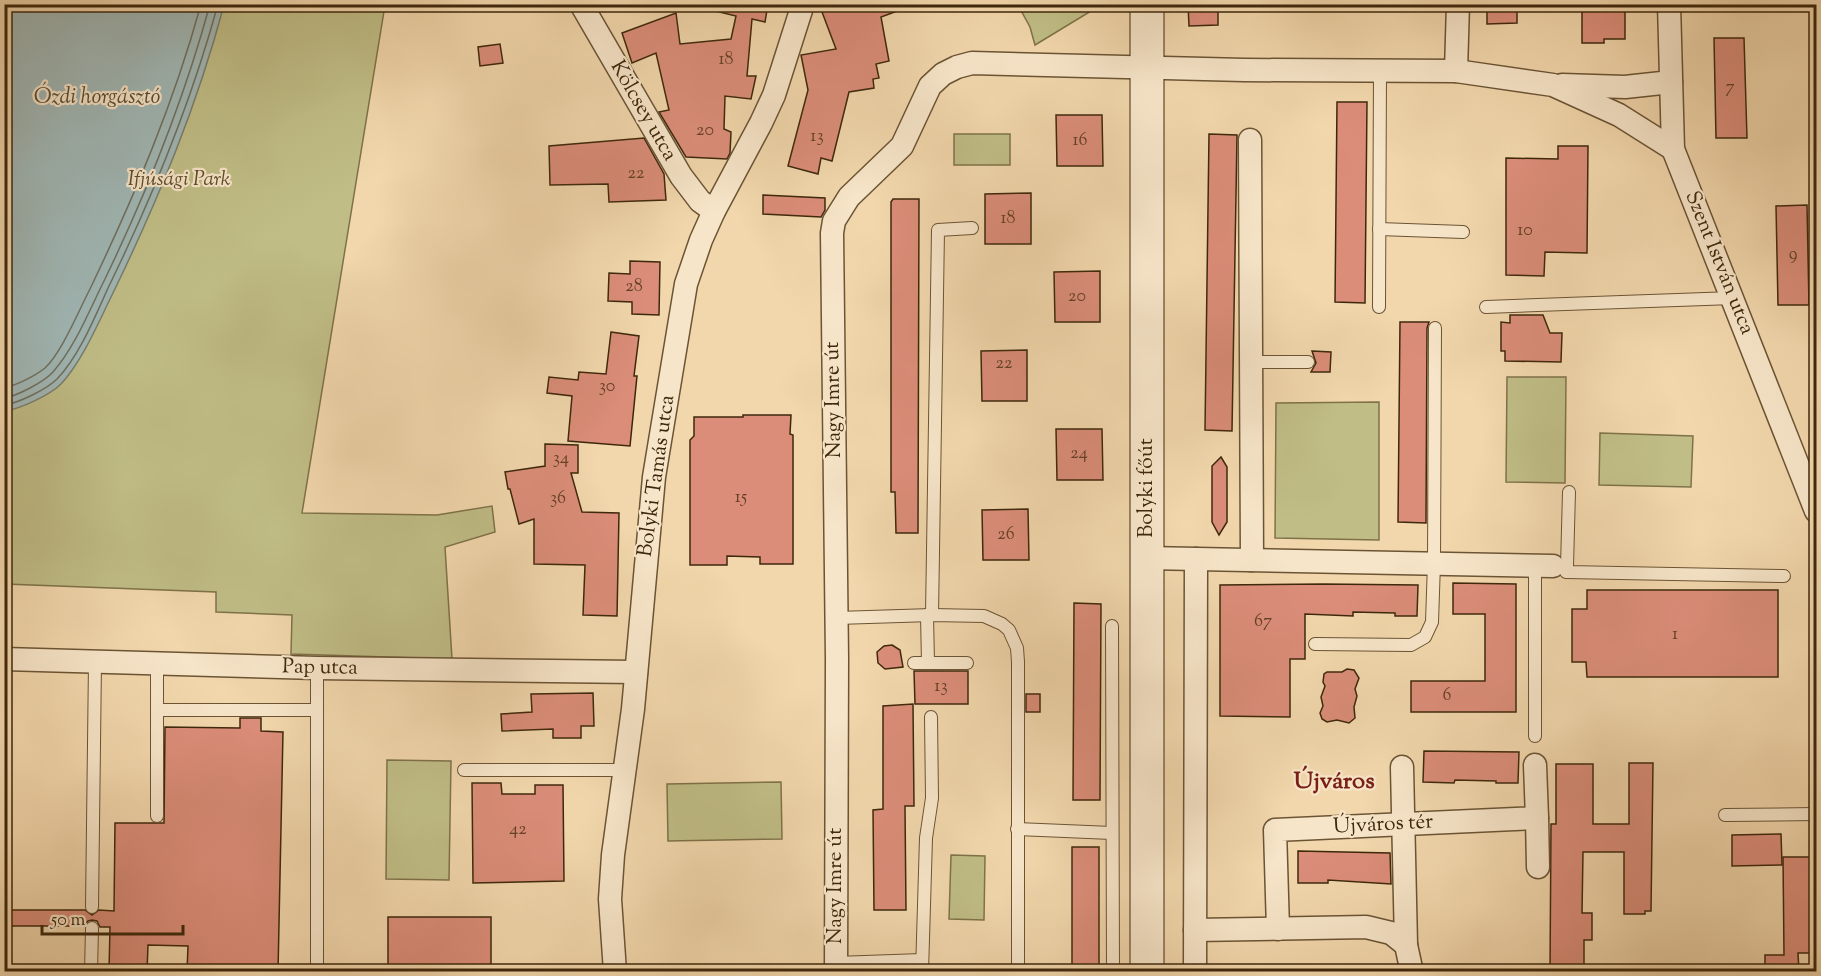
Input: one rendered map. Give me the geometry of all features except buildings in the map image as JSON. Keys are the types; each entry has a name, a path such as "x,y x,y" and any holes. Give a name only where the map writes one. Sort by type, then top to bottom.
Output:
{"main road":[{"name":"Bolyki főút","path":"1147,972 1148,4"}],"street":[{"name":"Kölcsey utca","path":"581,4 681,176 700,201 714,211"},
{"name":"Bolyki Tamás utca","path":"615,972 610,899 613,855 636,672 654,477 686,284 714,211 774,95 803,4"},
{"path":"1456,71 1458,4"},
{"name":"Szent István utca","path":"1669,4 1673,149 1816,511"},
{"name":"Nagy Imre út","path":"836,967 837,618 832,249 834,221 849,197 902,146 930,86 943,74 972,63 1244,70 1456,71 1553,85"},
{"path":"1553,85 1625,87 1671,82"},
{"path":"1553,85 1619,116 1673,149"},
{"path":"1250,140 1252,560"},
{"path":"1147,558 1552,566"},
{"path":"1195,972 1196,559"},
{"name":"Pap utca","path":"4,659 317,668 636,672"},
{"path":"1536,765 1538,867"},
{"path":"1402,767 1406,945 1411,968 1408,972"},
{"name":"Újváros tér","path":"1278,929 1275,830 1537,818"},
{"path":"1195,930 1366,927 1391,933 1406,945"}],"lane":[{"path":"1379,307 1380,71"},
{"path":"928,663 938,230 972,228"},
{"path":"1379,228 1463,232"},
{"path":"1486,307 1733,298"},
{"path":"1315,644 1411,645 1425,637 1432,622 1436,328"},
{"path":"1251,362 1308,362"},
{"path":"1535,736 1552,566 1569,492"},
{"path":"1552,566 1566,572 1784,576"},
{"path":"837,618 984,616 1002,624 1009,630 1014,640 1018,662 1018,972"},
{"path":"1112,626 1113,972"},
{"path":"92,908 95,662"},
{"path":"914,663 967,663"},
{"path":"156,816 157,664"},
{"path":"317,668 317,972"},
{"path":"157,710 317,710"},
{"path":"836,967 922,966 926,838 933,798 931,717"},
{"path":"464,770 624,770"},
{"path":"1725,815 1816,814"},
{"path":"1017,829 1112,833"},
{"path":"91,972 92,928"},
{"path":"1815,972 1816,967"}],"green space":[{"name":"Ifjúsági Park","path":"5,5 385,5 302,513 437,515 492,506 495,532 445,547 452,659 291,654 292,615 216,612 216,592 5,584"},
{"path":"1018,5 1101,5 1035,45 1030,27"},
{"path":"954,134 1010,134 1010,165 954,165"},
{"path":"1507,377 1566,377 1565,483 1506,482"},
{"path":"1379,402 1379,540 1275,538 1276,403"},
{"path":"1600,433 1693,436 1691,487 1599,485"},
{"path":"387,760 451,761 449,880 386,879"},
{"path":"781,782 782,839 668,841 667,784"},
{"path":"951,855 985,856 984,920 949,919"}],"water":[{"name":"Ózdi horgásztó","path":"5,4 224,5 202,79 176,151 146,222 90,340 61,384 34,401 5,411"}],"district":[{"name":"Újváros","path":"1334,782"}]}
